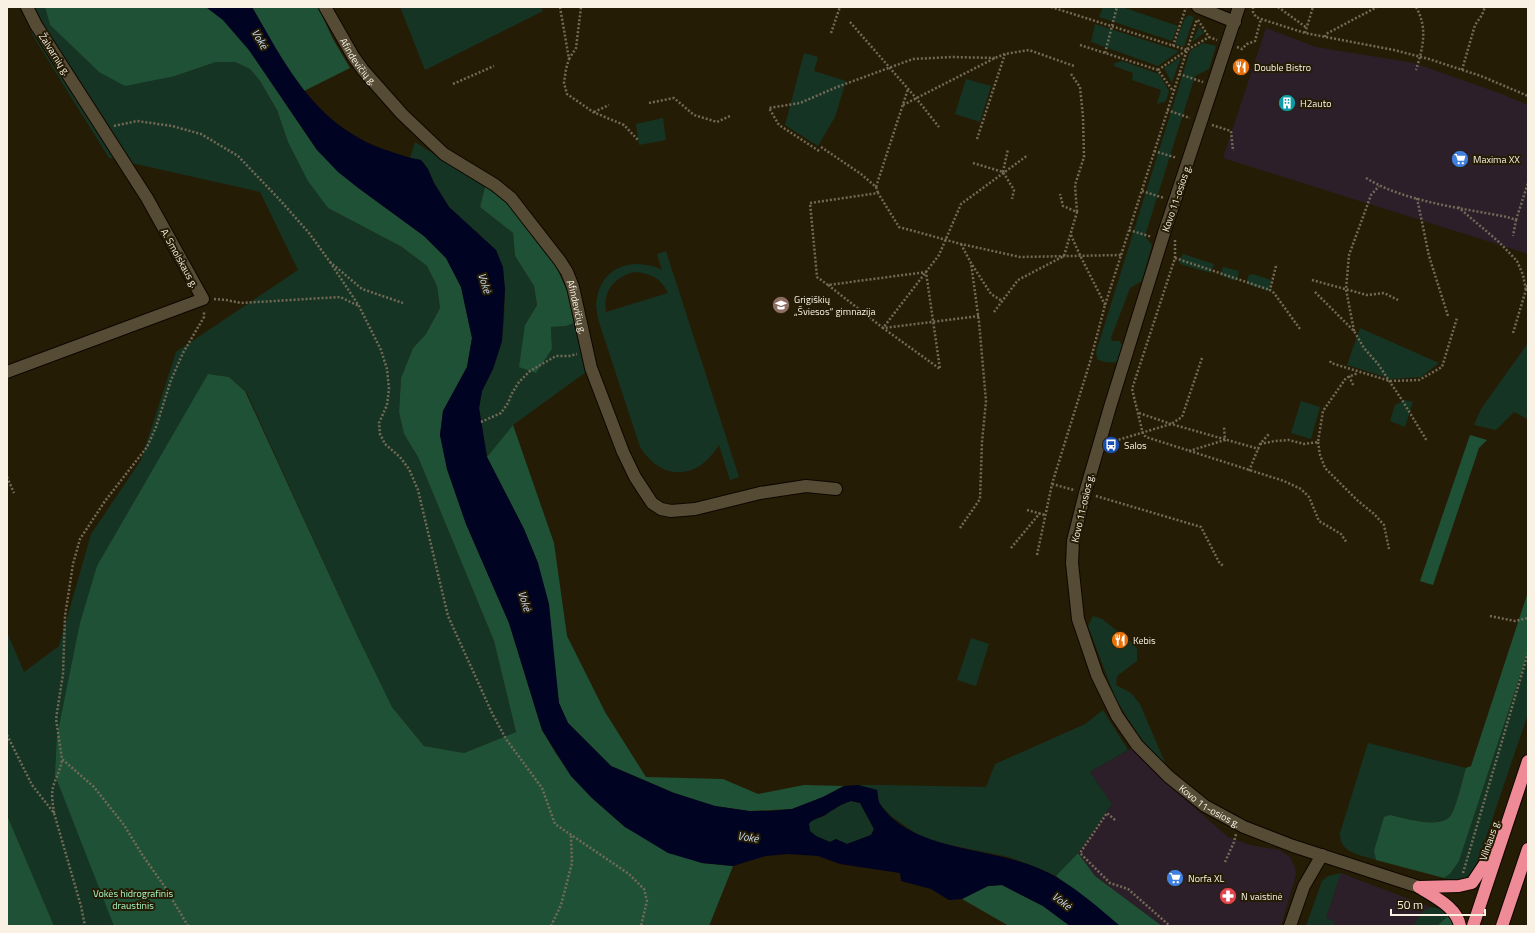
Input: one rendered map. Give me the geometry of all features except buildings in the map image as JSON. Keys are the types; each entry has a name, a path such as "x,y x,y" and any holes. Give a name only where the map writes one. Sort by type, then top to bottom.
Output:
{"highway":[{"name":"Vilniaus g.","path":"1473,926 1528,761"},
{"path":"1419,886 1459,886 1472,883 1486,864 1505,831"},
{"path":"1502,926 1528,849"},
{"path":"1419,886 1452,909 1460,922 1460,926"}],"street":[{"name":"Žalvarnių g.","path":"27,7 36,25 84,100"},
{"name":"Afindevičių g.","path":"325,7 353,56 363,70 402,114 444,154 495,185 511,198 560,261 573,287 591,368 623,452 635,477 652,503 661,509 671,511 695,509 760,493 806,486 836,489"},
{"name":"Kovo 11-osios g.","path":"1239,7 1174,202 1085,492 1073,541 1072,563 1078,619 1097,675 1117,716 1137,745 1169,777 1204,806 1238,824 1293,846 1419,886"},
{"path":"1199,12 1235,22"},
{"name":"A. Smolskaus g.","path":"7,372 203,299 147,198 84,100"},
{"path":"1290,926 1304,886 1322,855"}],"path":[{"path":"560,7 568,59 564,84 567,94 593,112 624,125 638,140"},
{"path":"568,59 576,48 581,7"},
{"path":"831,33 840,7"},
{"path":"1051,7 1187,50"},
{"path":"1105,53 1117,7"},
{"path":"1173,46 1186,7"},
{"path":"1253,7 1253,12 1256,17 1261,19 1305,33 1394,50 1420,57 1481,76 1528,96"},
{"path":"1278,7 1307,28"},
{"path":"1305,33 1313,7"},
{"path":"1325,37 1326,34 1377,7"},
{"path":"1416,7 1424,30 1423,46 1416,70"},
{"path":"1462,70 1476,25 1485,7"},
{"path":"1037,556 1052,484 1090,362 1105,305 1199,12"},
{"path":"1158,70 1209,37 1199,12"},
{"path":"1242,49 1246,44 1255,41 1261,19"},
{"path":"850,22 909,89 939,127"},
{"path":"1080,45 1158,70 1174,92"},
{"path":"903,105 1005,54 1029,50 1074,66"},
{"path":"977,139 1005,54"},
{"path":"819,151 779,125 770,108 800,103 837,86 913,59 953,57 995,58"},
{"path":"453,84 494,66"},
{"path":"994,312 1018,280 1064,256 1077,212 1075,185 1084,157 1083,117 1080,87 1071,74"},
{"path":"1179,74 1214,85"},
{"path":"876,187 909,89"},
{"path":"649,103 674,98 694,115 717,122 730,116"},
{"path":"593,112 609,105"},
{"path":"102,128 137,121 172,126 201,134 238,156 284,205 330,262 359,306 381,350 387,369 389,389 387,406 379,423 380,434 385,444 400,457 409,469 418,490 448,616 492,713 506,739 542,788 555,824 629,874 644,889 647,901 641,926"},
{"path":"821,147 861,174 876,187 878,193 899,227 961,244 1020,257 1121,255"},
{"path":"1003,172 1008,149"},
{"path":"1154,151 1188,162"},
{"path":"883,328 939,255 961,204 1028,155"},
{"path":"974,163 1003,172 1014,190 1012,199"},
{"path":"1366,178 1379,186 1417,198 1516,220"},
{"path":"1513,236 1516,220 1528,183"},
{"path":"1354,331 1346,289 1349,255 1371,195 1379,186"},
{"path":"1142,191 1174,202"},
{"path":"878,193 810,203 817,277 883,328 940,369 926,272"},
{"path":"1060,194 1063,206 1077,212"},
{"path":"1417,198 1429,256 1448,316"},
{"path":"1457,207 1499,242 1517,261 1523,275 1526,290"},
{"path":"1129,230 1162,240"},
{"path":"1175,233 1175,258 1132,390 1143,434 1146,437 1284,481 1300,489 1309,498 1319,521 1341,534 1347,544"},
{"path":"1070,235 1105,305"},
{"path":"961,244 970,263 991,294 1002,301"},
{"path":"1175,258 1270,290 1274,293 1300,329"},
{"path":"330,262 362,288 403,303"},
{"path":"960,528 980,499 982,442 986,401 979,316 970,263"},
{"path":"1270,290 1276,266"},
{"path":"828,285 926,272"},
{"path":"1312,280 1367,295 1384,292 1398,300"},
{"path":"1513,333 1528,284"},
{"path":"1315,292 1354,331 1364,348 1390,381 1427,441"},
{"path":"85,926 81,906 54,813 52,798 53,786 61,767 62,759 56,719 63,674 65,616 73,564 80,539 105,501 147,447 156,427 171,380 204,317 203,299 226,300 241,303 270,300 340,297 359,306"},
{"path":"883,328 979,316"},
{"path":"1330,361 1331,363 1358,372 1390,381 1419,380 1442,366 1457,318"},
{"path":"481,422 501,413 519,382 530,371 556,356 569,356 588,352"},
{"path":"1099,446 1143,434 1171,424 1182,417 1202,358"},
{"path":"1358,372 1346,378 1323,411 1318,442 1320,455 1325,468 1357,500 1374,514 1384,526 1389,549"},
{"path":"1349,376 1354,386"},
{"path":"1138,413 1258,449"},
{"path":"1224,427 1226,440"},
{"path":"1249,471 1260,444 1269,434"},
{"path":"1189,451 1226,440"},
{"path":"1260,444 1282,440 1290,440 1304,444 1318,442"},
{"path":"7,478 14,493"},
{"path":"1052,484 1069,488"},
{"path":"1094,495 1201,527 1219,562 1224,567"},
{"path":"1027,510 1045,515"},
{"path":"1011,548 1040,514"},
{"path":"1490,616 1515,621 1528,618"},
{"path":"1459,886 1528,653"},
{"path":"7,735 32,785 54,813"},
{"path":"62,759 94,786 124,825 143,856 165,887 188,926"},
{"path":"1115,820 1107,813 1080,853 1110,883 1128,889 1170,926"},
{"path":"1226,862 1234,842 1238,824"},
{"path":"551,926 561,905 572,863 571,836"}],"shaded area":[{"path":"1266,28 1316,47 1414,63 1502,94 1528,105 1528,254 1223,158"},
{"path":"1132,748 1171,787 1228,837 1250,845 1280,850 1290,857 1295,867 1296,875 1281,926 1162,926 1095,876 1078,853 1112,804 1090,772"},
{"path":"1341,873 1430,907 1423,911 1413,926 1335,926 1334,921 1326,918"}],"green space":[{"name":"Vokės hidrografinis draustinis","path":"22,7 45,7 50,25 99,72 175,76 216,62 235,62 250,69 260,81 277,110 288,142 328,208 402,247 427,266 437,286 440,308 426,334 413,348 401,378 399,412 404,434 418,457 494,641 516,732 464,753 424,746 392,707 357,635 246,391 229,377 208,374 195,926 54,926 7,815 7,632 24,672 59,646 91,534 141,460 176,352 298,270 260,192 109,158 33,36"},
{"name":"Vokės hidrografinis draustinis","path":"45,7 206,7 223,20 249,50 317,150 357,187 424,236 446,258 461,287 472,338 467,367 443,411 440,435 447,469 466,524 509,623 542,730 571,776 592,798 625,827 702,863 733,866 709,926 114,926 55,775 57,736 80,623 97,566 208,374 229,377 245,391 357,635 392,707 424,746 464,753 516,732 494,641 418,457 404,434 399,412 401,378 413,348 426,334 440,308 437,286 427,266 402,247 328,208 308,181 288,142 277,110 260,81 250,69 235,62 216,62 175,76 125,86 99,72 50,25"},
{"path":"252,7 318,7 333,39 350,68 304,91 280,56"},
{"path":"400,7 541,7 543,11 425,70"},
{"path":"1103,7 1122,7 1178,26 1172,41 1099,17"},
{"path":"1189,15 1194,17 1184,47 1175,44 1185,18"},
{"path":"1095,24 1179,51 1158,66 1091,42"},
{"path":"1199,27 1204,33 1192,42"},
{"path":"1203,43 1216,46 1209,69 1195,76 1145,236 1152,245 1142,281 1130,288 1111,338 1112,341 1119,341 1123,346 1118,362 1110,363 1102,361 1097,359 1096,352 1190,51"},
{"path":"804,53 818,57 814,71 846,81 835,117 818,146 785,125"},
{"path":"1181,57 1172,83 1164,68"},
{"path":"1122,61 1159,74 1169,91 1166,101 1157,104 1161,90 1132,80 1133,73 1114,66 1115,63"},
{"path":"966,79 991,86 980,122 955,114"},
{"path":"663,118 666,140 639,145 636,124"},
{"path":"415,142 485,187 480,207 513,233 515,256 534,286 537,305 525,325 536,373 552,349 551,327 566,326 574,323 586,372 513,425 487,457 479,408 482,391 493,369 502,341 505,289 496,250 449,207 434,183 428,169 421,160 410,158"},
{"path":"485,187 504,199 556,266 568,293 574,323 566,326 551,327 552,349 536,373 519,367 525,325 537,305 534,286 515,256 513,233 480,207"},
{"path":"666,251 739,477 730,480 719,445 710,457 701,465 691,470 680,472 669,471 659,466 649,458 640,447 598,319 596,303 600,287 613,271 631,264 652,266 662,270 657,254","holes":["634,272 654,277 662,284 668,293 606,312 606,297 611,286 616,281"]},
{"path":"1183,254 1214,264 1211,273 1180,264 1179,260"},
{"path":"1223,267 1239,271 1238,277 1235,281 1220,275"},
{"path":"1253,274 1271,280 1268,291 1247,284 1249,275"},
{"path":"1360,328 1439,363 1421,377 1391,379 1347,365"},
{"path":"1528,343 1528,419 1514,412 1496,430 1474,425 1481,409"},
{"path":"1405,400 1413,402 1405,427 1390,421 1395,405"},
{"path":"1301,401 1320,407 1311,439 1291,433"},
{"path":"513,425 554,543 567,636 605,712 646,777 723,779 758,794 804,785 844,786 823,797 792,809 749,811 715,806 674,793 611,766 568,723 559,703 538,563 524,529 487,457"},
{"path":"1470,435 1487,440 1479,448 1433,585 1420,581"},
{"path":"1528,592 1528,652 1459,861 1450,874 1444,878 1376,860 1374,851 1384,817 1390,815 1422,822 1439,822 1451,815 1466,768 1471,766"},
{"path":"1093,616 1102,619 1134,644 1137,649 1137,661 1117,676 1116,685 1131,693 1140,704 1166,765 1143,742 1116,700 1088,626"},
{"path":"971,638 989,644 976,686 957,680"},
{"path":"1528,652 1528,714 1477,864 1468,876 1460,880 1444,878 1450,874 1459,861"},
{"path":"1103,710 1128,750 1090,772 1112,804 1078,853 1056,876 1009,857 950,845 921,837 891,816 879,803 877,790 858,785 986,787 995,764 1085,724"},
{"path":"1368,743 1466,768 1451,815 1439,822 1422,822 1390,815 1374,851 1376,860 1357,855 1347,849 1343,845 1340,833"},
{"path":"850,801 860,803 874,829 871,835 847,844 836,839 830,842 816,836 810,831 810,821 826,815 832,809"},
{"path":"7,815 54,926 7,926"},
{"path":"1078,853 1095,876 1162,926 1120,926 1056,876"},
{"path":"1341,873 1326,918 1334,921 1335,926 1306,926 1322,881 1328,876"},
{"path":"1002,885 1043,906 1070,926 1009,926 962,899 988,886"},
{"path":"1430,907 1443,909 1449,915 1437,926 1413,926 1423,911"},
{"path":"1449,915 1454,926 1437,926"}],"water":[{"name":"Vokė","path":"206,7 252,7 291,71 305,91 320,108 338,124 359,138 383,149 421,160 428,169 434,183 449,207 496,250 503,267 505,289 502,341 493,369 482,391 479,408 487,457 524,529 538,563 549,604 559,703 568,723 611,766 674,793 715,806 749,811 792,809 823,797 844,786 858,785 877,790 880,804 894,819 911,831 953,846 1019,861 1049,873 1071,886 1120,926 1070,926 1043,906 1002,885 988,886 962,899 949,900 931,889 901,881 900,873 840,864 818,856 788,854 766,856 733,866 702,863 668,853 625,827 592,798 571,776 542,730 509,623 466,524 447,469 440,435 443,411 467,367 472,338 461,287 446,258 424,236 338,172 317,150 249,50 223,20","holes":["851,801 860,803 874,829 871,835 847,844 836,839 830,842 816,836 810,831 810,822"]}],"place":[{"name":"Double Bistro","path":"1241,67"},
{"name":"H2auto","path":"1287,103"},
{"name":"Maxima XX","path":"1460,159"},
{"name":"Grigiškių „Šviesos“ gimnazija","path":"781,305"},
{"name":"Salos","path":"1111,445"},
{"name":"Kebis","path":"1120,640"},
{"name":"Norfa XL","path":"1175,878"},
{"name":"N vaistinė","path":"1228,896"}]}
